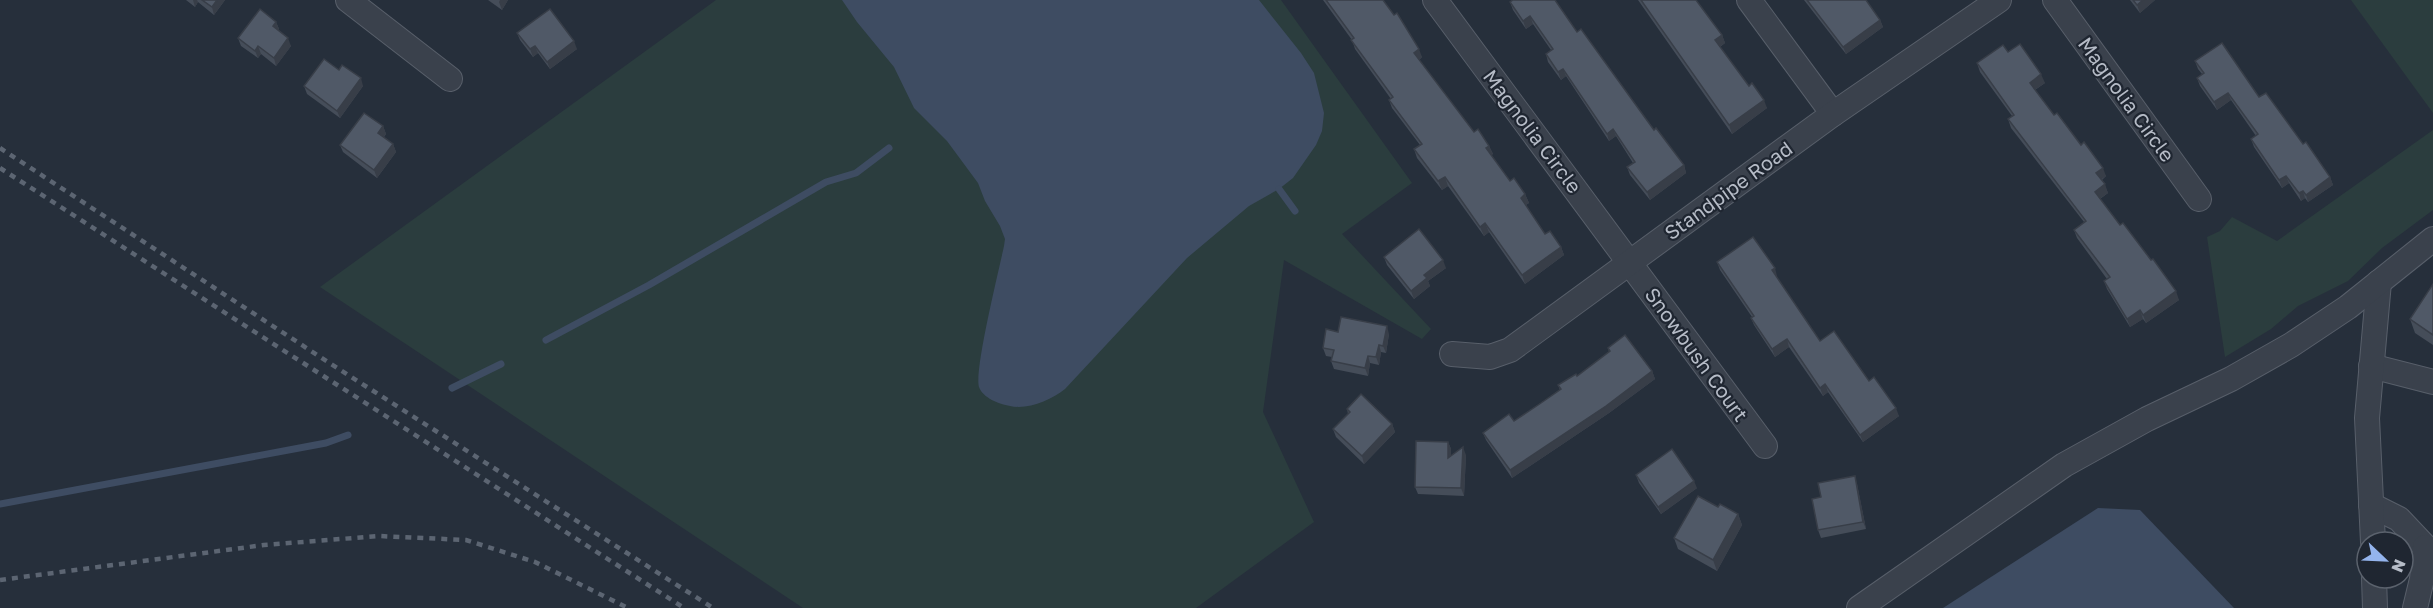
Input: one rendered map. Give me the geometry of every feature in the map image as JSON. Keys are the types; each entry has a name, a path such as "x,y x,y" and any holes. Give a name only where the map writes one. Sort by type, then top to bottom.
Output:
{"street":[{"path":"348,0 450,79"},
{"name":"Magnolia Circle","path":"1436,0 1630,262"},
{"path":"1749,0 1833,114"},
{"name":"Standpipe Road","path":"1452,354 1490,357 1510,350 1833,114 1999,0"},
{"name":"Magnolia Circle","path":"2055,0 2199,199"},
{"path":"1859,608 2064,465 2147,419 2231,379 2291,345 2348,307 2433,239"},
{"name":"Snowbush Court","path":"1630,262 1765,446"},
{"path":"2372,530 2367,418 2379,282"},
{"path":"2371,366 2433,382"},
{"path":"2371,505 2399,519 2429,551 2415,608"},
{"path":"2374,590 2375,608"}],"shaded area":[{"path":"716,0 1281,0 1412,183 1342,234 1431,329 1422,339 1284,260 1263,412 1314,522 1196,608 803,608 320,287"},
{"path":"2351,0 2433,0 2433,113"},
{"path":"2433,130 2433,210 2382,248 2348,281 2298,306 2271,329 2225,357 2207,237 2220,231 2232,217 2277,241"}],"water":[{"path":"842,0 1259,0 1314,73 1324,113 1322,131 1316,145 1293,178 1249,206 1187,258 1065,389 1053,397 1032,405 1017,407 1006,405 992,400 981,391 978,377 983,341 1004,246 1005,239 1000,226 985,201 978,183 947,141 914,108 894,67"},
{"path":"2098,508 2140,510 2234,608 1943,608"}],"building":[{"path":"202,0 217,0 212,7"},
{"path":"1326,0 1383,0 1394,15 1397,13 1419,49 1414,53 1474,132 1478,129 1489,146 1486,148 1510,181 1514,178 1525,194 1521,198 1545,234 1550,231 1561,247 1522,275 1485,223 1480,227 1445,177 1438,181 1414,149 1422,144 1389,100 1393,97 1351,40 1354,38"},
{"path":"1513,0 1555,0 1577,32 1581,29 1654,130 1656,128 1684,165 1647,192 1627,167 1635,162 1613,129 1607,134 1563,69 1558,72 1546,54 1553,49 1530,16 1523,21 1510,2"},
{"path":"1641,0 1696,0 1722,35 1715,40 1749,86 1752,83 1764,100 1729,125"},
{"path":"1807,0 1866,0 1880,20 1843,47"},
{"path":"2133,0 2143,0 2137,5"},
{"path":"260,9 276,22 273,26 288,38 274,58 258,46 255,51 238,38"},
{"path":"550,9 574,41 547,62 535,46 530,49 517,33"},
{"path":"2222,43 2259,97 2266,93 2303,144 2306,142 2330,177 2306,195 2303,191 2299,193 2286,176 2279,180 2251,139 2258,134 2228,93 2214,102 2197,78 2204,73 2195,61"},
{"path":"2020,44 2041,74 2030,83 2054,115 2057,113 2081,145 2084,142 2103,168 2096,173 2105,184 2095,192 2120,225 2123,223 2151,260 2153,259 2176,291 2143,315 2140,310 2127,319 2104,281 2110,277 2074,230 2086,221 2008,119 2014,115 1977,63 2003,45 2008,52"},
{"path":"324,59 339,70 342,65 361,78 337,111 304,86"},
{"path":"364,113 383,126 378,133 393,144 374,170 340,145"},
{"path":"1419,229 1443,260 1424,275 1427,278 1411,291 1384,257"},
{"path":"1753,237 1775,268 1772,270 1820,341 1834,331 1869,381 1874,377 1896,408 1860,435 1825,384 1820,388 1787,339 1772,349 1751,318 1754,316 1717,262"},
{"path":"2433,284 2433,335 2410,319"},
{"path":"1341,317 1387,326 1383,346 1379,345 1376,357 1368,356 1365,368 1331,361 1334,350 1323,348 1326,329 1338,332"},
{"path":"1625,335 1652,371 1606,406 1510,470 1483,433 1509,414 1514,421 1541,403 1561,389 1558,385 1576,374 1577,376 1610,351 1608,348"},
{"path":"1361,394 1392,424 1362,456 1333,429 1350,412 1347,409"},
{"path":"1416,441 1448,442 1448,458 1463,447 1461,488 1415,487"},
{"path":"1672,449 1694,481 1658,507 1636,475"},
{"path":"1855,476 1863,522 1818,530 1812,499 1821,497 1818,483"},
{"path":"1698,496 1718,507 1720,504 1738,514 1713,560 1674,538"}],"waterway":[{"path":"546,340 649,285 826,182 856,173 889,148"},
{"path":"1279,189 1295,211"},
{"path":"452,388 501,364"},
{"path":"0,504 326,443 348,435"}],"railway":[{"path":"0,148 331,364 713,608"},
{"path":"0,168 684,608"},
{"path":"0,580 264,545 379,536 466,540 535,562 628,608"}]}
